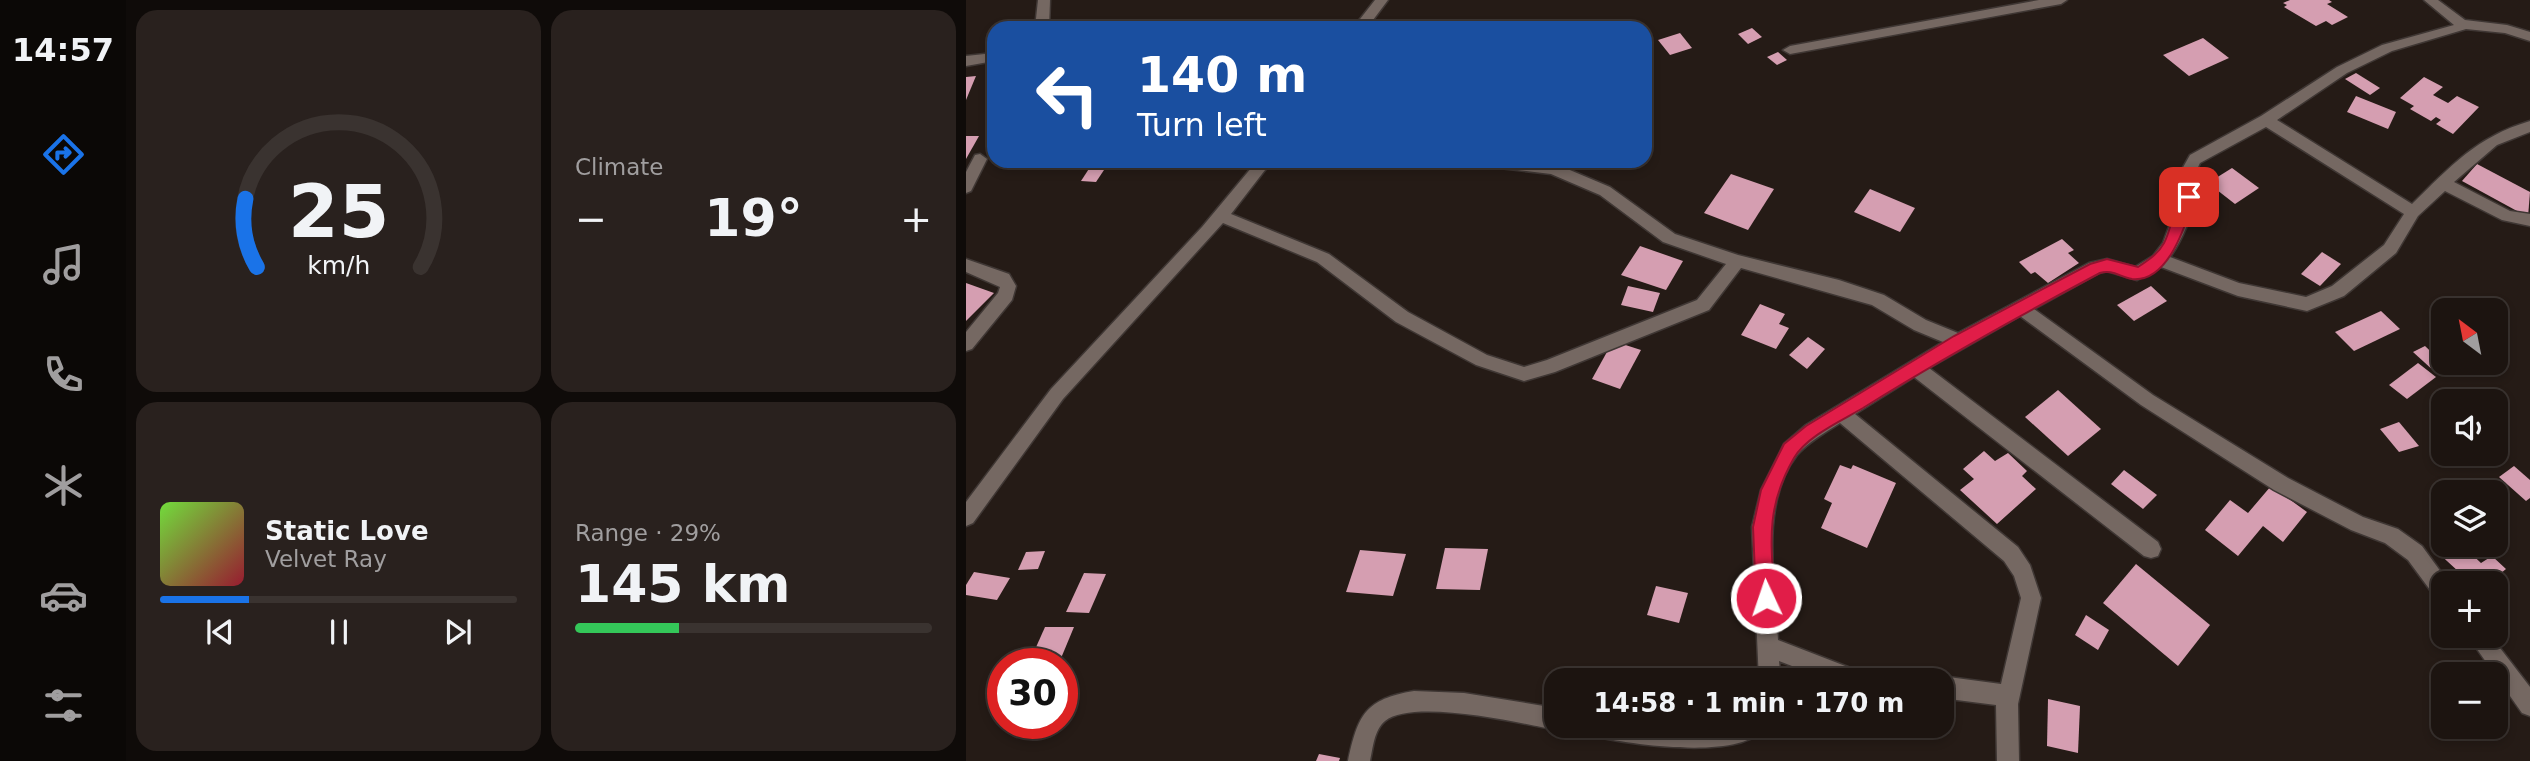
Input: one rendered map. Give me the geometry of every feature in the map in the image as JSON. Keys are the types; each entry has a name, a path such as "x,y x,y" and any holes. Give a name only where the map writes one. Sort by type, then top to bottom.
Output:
{"street":[{"path":"1042,21 1044,0"},
{"path":"1364,21 1382,0"},
{"path":"1790,50 2061,0"},
{"path":"2430,0 2462,24 2507,29 2530,37"},
{"path":"1769,668 1762,527 1770,490 1790,450 1812,431 1959,341 2101,265 2137,274 2159,260 2170,245 2189,197 2190,166 2195,159 2266,120 2342,70 2387,48 2459,29 2462,24"},
{"path":"966,61 987,58"},
{"path":"2266,120 2413,212"},
{"path":"2159,260 2238,289 2291,303 2307,304 2338,291 2390,248 2413,212 2470,157 2492,141 2530,126"},
{"path":"966,187 980,159"},
{"path":"966,517 1057,394 1221,215 1259,168"},
{"path":"1544,168 1553,169 1605,191 1669,238 1737,261 1839,287 1878,300 1920,325 1959,341"},
{"path":"2443,183 2507,216 2530,220"},
{"path":"1221,215 1323,258 1402,317 1482,360 1524,374 1549,368 1703,305 1737,261"},
{"path":"966,265 1003,279 1008,286 1006,295 966,344"},
{"path":"2021,308 2147,400 2281,484 2358,524 2391,536 2414,553 2431,575"},
{"path":"1915,368 2151,549"},
{"path":"1841,413 2011,554 2023,572 2031,598 2009,696 2008,761"},
{"path":"1768,646 1825,668"},
{"path":"2487,648 2530,705"},
{"path":"1954,689 2009,696"},
{"path":"1359,761 1367,729 1377,713 1390,704 1407,701 1474,705 1544,717"},
{"path":"1666,738 1707,745 1731,742 1738,738"}],"building":[{"path":"2290,0 2329,0 2332,2 2327,4 2348,17 2332,25 2326,21 2316,26 2284,7 2287,5 2283,3"},
{"path":"1752,28 1762,37 1748,44 1738,34"},
{"path":"1680,33 1692,48 1670,55 1658,40"},
{"path":"2203,38 2229,58 2189,76 2163,55"},
{"path":"1778,52 1787,60 1777,65 1767,57"},
{"path":"2356,73 2380,88 2370,95 2345,79"},
{"path":"976,76 966,100 966,77"},
{"path":"2424,77 2443,87 2433,95 2448,103 2457,96 2479,107 2453,134 2436,124 2441,120 2436,117 2431,121 2410,109 2414,106 2400,98"},
{"path":"2356,96 2396,112 2388,129 2347,112"},
{"path":"966,136 979,136 966,159"},
{"path":"2477,164 2530,192 2528,217 2462,181"},
{"path":"1089,168 1105,168 1096,182 1081,181"},
{"path":"2232,168 2259,188 2235,204 2208,183"},
{"path":"1731,174 1774,189 1748,230 1704,213"},
{"path":"1870,189 1915,208 1900,232 1854,212"},
{"path":"2062,239 2074,250 2068,253 2079,263 2048,283 2035,272 2031,274 2019,262"},
{"path":"1640,246 1683,261 1666,290 1621,275"},
{"path":"2322,252 2341,264 2320,286 2301,274"},
{"path":"966,283 994,293 966,321"},
{"path":"1628,286 1660,293 1653,312 1621,305"},
{"path":"2151,286 2167,301 2134,321 2117,305"},
{"path":"1760,304 1785,314 1779,324 1789,328 1776,349 1741,335"},
{"path":"2381,311 2400,329 2354,351 2335,332"},
{"path":"1808,337 1825,349 1807,369 1789,355"},
{"path":"1613,341 1641,350 1620,389 1592,379"},
{"path":"2425,346 2431,352 2431,368 2413,352"},
{"path":"2418,363 2436,377 2407,399 2389,385"},
{"path":"2058,390 2101,429 2068,456 2025,417"},
{"path":"2399,422 2419,446 2399,452 2380,429"},
{"path":"1984,451 1995,461 2008,453 2027,471 2022,476 2036,489 1997,524 1960,490 1974,479 1963,469"},
{"path":"1840,465 1851,469 1853,465 1896,483 1867,548 1821,528 1832,503 1824,499"},
{"path":"2514,466 2530,480 2530,498 2526,501 2508,485 2508,480 2499,477"},
{"path":"2124,470 2157,495 2143,509 2111,484"},
{"path":"2271,486 2307,512 2283,542 2263,526 2238,556 2205,530 2230,500 2248,513"},
{"path":"1445,548 1488,549 1480,590 1436,589"},
{"path":"1360,550 1406,554 1393,596 1346,592"},
{"path":"1045,551 1038,569 1018,570 1026,552"},
{"path":"2443,557 2475,557 2481,563 2493,557 2506,569 2504,571 2458,571"},
{"path":"2136,564 2210,625 2178,666 2103,603"},
{"path":"974,572 1010,578 997,600 966,595 966,585"},
{"path":"1084,573 1106,574 1089,613 1066,612"},
{"path":"1656,586 1688,593 1679,623 1647,615"},
{"path":"2086,615 2109,630 2098,650 2075,635"},
{"path":"1045,627 1074,627 1065,648 1036,648"},
{"path":"2048,699 2080,706 2078,753 2047,746"},
{"path":"1319,754 1340,758 1339,761 1316,761"}],"route":[{"path":"1766,598 1762,527 1770,490 1790,450 1812,431 1959,341 2095,268 2107,265 2132,273 2141,272 2159,260 2170,245 2189,197"}]}
